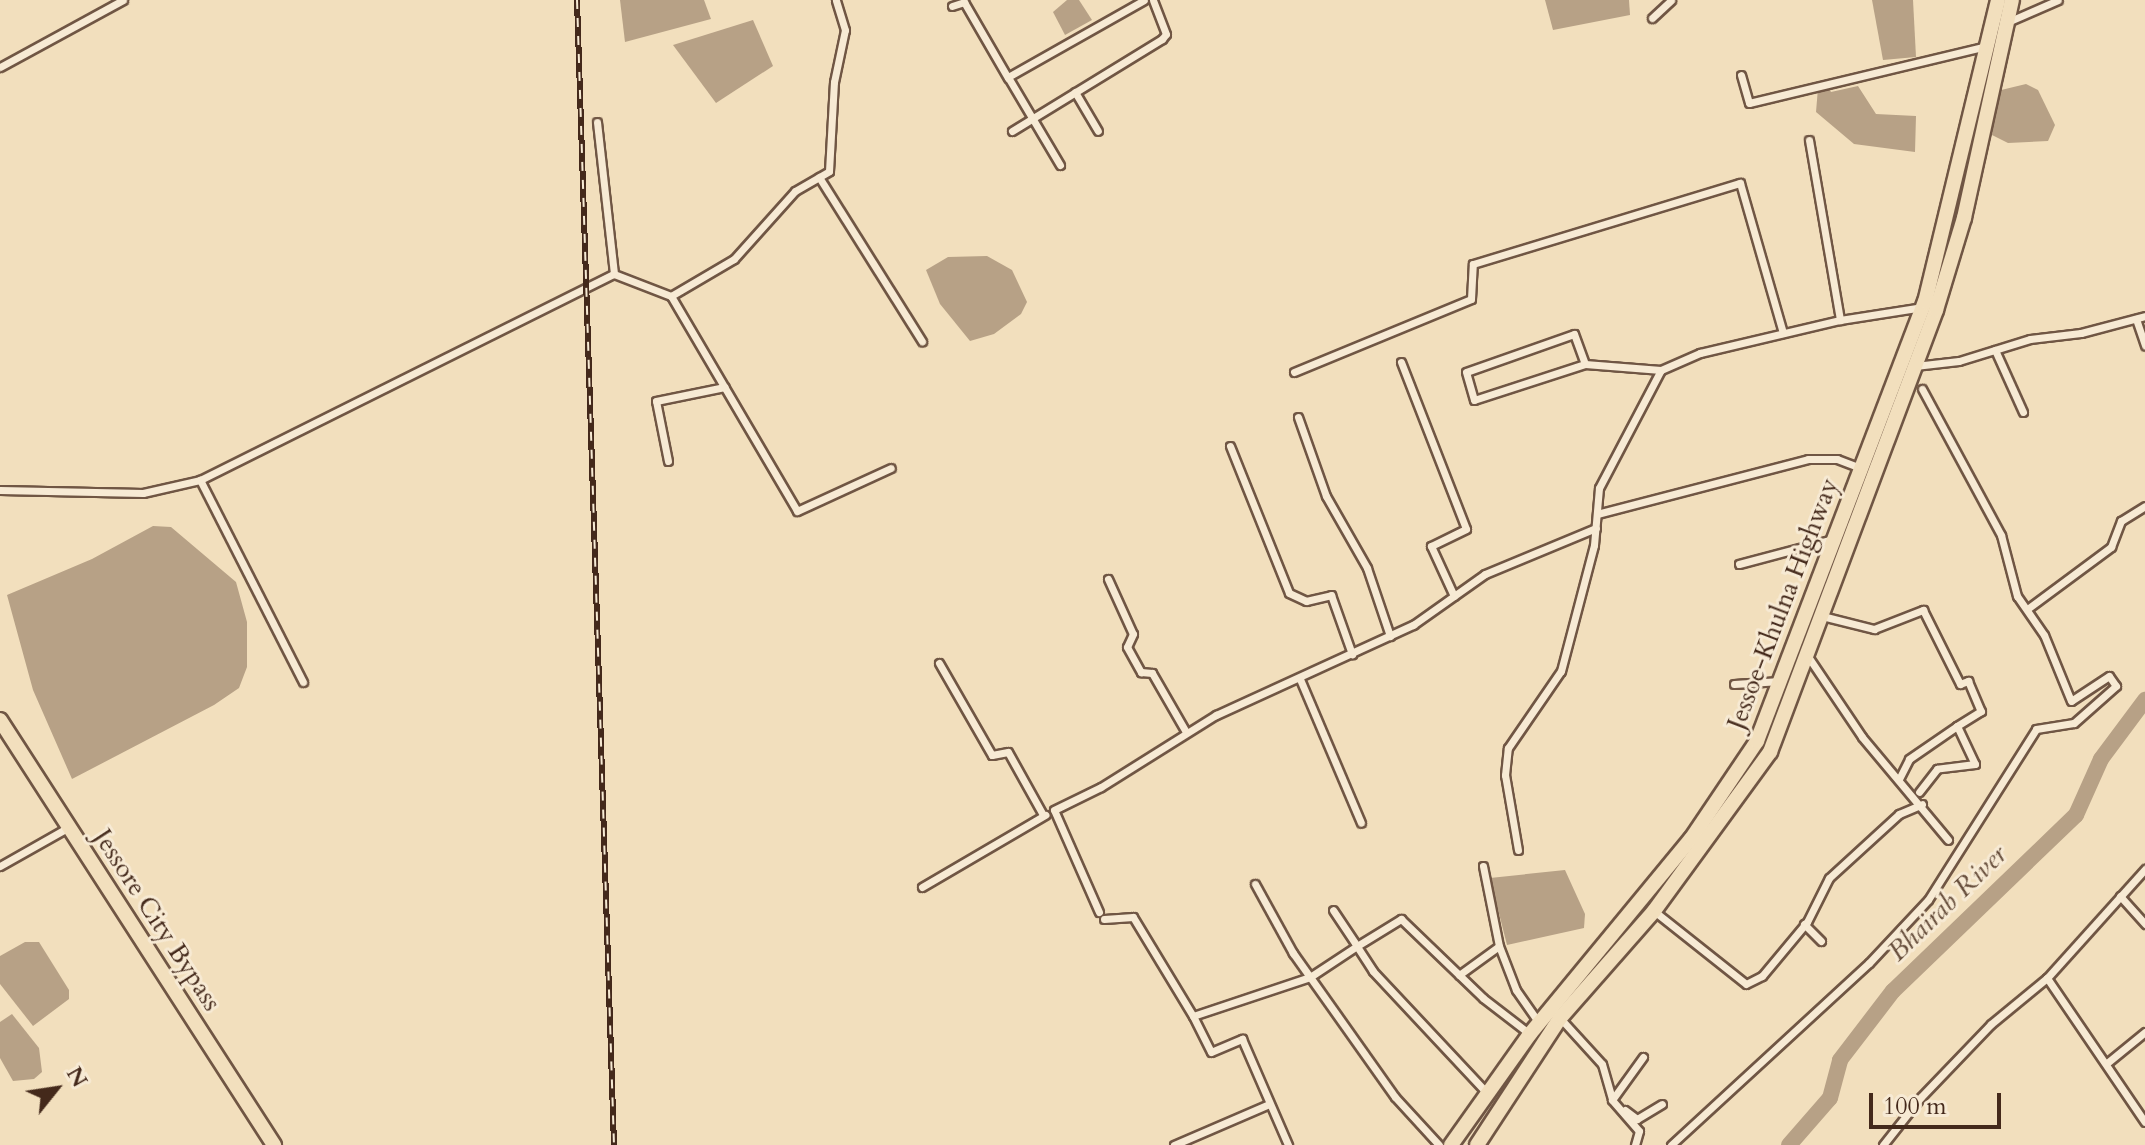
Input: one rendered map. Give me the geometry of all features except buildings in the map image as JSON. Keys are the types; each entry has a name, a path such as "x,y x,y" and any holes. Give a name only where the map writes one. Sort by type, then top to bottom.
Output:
{"highway":[{"name":"Jessoe-Khulna Highway","path":"1451,1145 1530,1034 1723,797 1757,741 1923,307 1998,0"},
{"name":"Jessoe-Khulna Highway","path":"1477,1145 1560,1018 1654,911 1760,771 1917,367 1964,218 2012,0"},
{"name":"Jessore City Bypass","path":"0,720 274,1145"}],"street":[{"path":"0,67 123,0"},
{"path":"671,296 734,259 795,191 829,171 834,82 845,30 836,0"},
{"path":"1008,78 1144,0"},
{"path":"1012,131 1162,39 1166,34 1153,0"},
{"path":"1652,18 1671,0"},
{"path":"2008,22 2058,0"},
{"path":"952,6 964,2 1060,165"},
{"path":"1741,75 1749,103 1988,46"},
{"path":"1075,92 1098,131"},
{"path":"597,122 614,274"},
{"path":"1809,140 1840,320"},
{"path":"819,177 922,341"},
{"path":"1294,372 1471,299 1473,264 1740,183 1783,333"},
{"path":"0,490 143,493 200,480 614,274 671,296 797,511 891,468"},
{"path":"1518,850 1505,775 1508,748 1561,671 1596,528 1605,471 1661,370 1674,360 1783,333 1923,307"},
{"path":"1900,365 1917,367 2145,316"},
{"path":"2136,319 2145,345"},
{"path":"1585,364 1574,334 1466,372 1474,400 1585,364 1661,370"},
{"path":"1995,350 2023,412"},
{"path":"1401,362 1466,529 1431,546 1454,596"},
{"path":"668,461 656,401 725,387"},
{"path":"1671,1145 1869,963 1928,900 2036,729 2074,723 2116,686 2109,676 2071,701 2044,635 2017,596 2001,535 1922,389"},
{"path":"1298,417 1326,496 1367,568 1390,636"},
{"path":"1230,446 1289,593 1306,601 1331,595 1352,654"},
{"path":"1597,514 1808,459 1837,459 1861,468"},
{"path":"200,480 303,682"},
{"path":"2030,607 2111,547 2121,521 2145,506"},
{"path":"922,887 1043,815 1101,787 1186,732 1390,636 1485,574 1596,528"},
{"path":"1739,564 1833,539"},
{"path":"1108,579 1133,634 1127,647 1141,672 1152,673 1186,732"},
{"path":"1820,615 1874,629 1923,610 1960,684 1968,681 1981,711 1909,759 1899,779"},
{"path":"1805,653 1862,737 1922,804 1948,840"},
{"path":"939,663 992,755 1008,752 1043,815"},
{"path":"1300,679 1361,823"},
{"path":"1734,684 1780,681"},
{"path":"1919,792 1937,769 1975,764 1957,726"},
{"path":"1654,911 1746,984 1762,976 1804,924 1829,878 1899,814 1922,804"},
{"path":"1054,810 1102,915 1133,917 1193,1016 1211,1052 1242,1039 1288,1145"},
{"path":"0,866 69,827"},
{"path":"1483,866 1499,946 1516,990 1536,1019"},
{"path":"1883,1145 1991,1024 2047,978 2145,869"},
{"path":"1255,884 1310,977 1403,1106 1439,1145"},
{"path":"2120,896 2145,924"},
{"path":"1333,910 1373,971 1488,1094"},
{"path":"1193,1016 1310,977 1401,919 1459,975 1530,1034"},
{"path":"1804,924 1821,941"},
{"path":"1459,975 1499,946"},
{"path":"2047,978 2145,1122"},
{"path":"1560,1018 1602,1064 1612,1100 1639,1131 1635,1145"},
{"path":"2107,1063 2145,1032"},
{"path":"1612,1100 1643,1057"},
{"path":"1612,1100 1637,1119 1662,1104"},
{"path":"1174,1145 1269,1104"}],"shaded area":[{"path":"620,0 704,0 711,19 625,42"},
{"path":"1067,0 1079,0 1092,20 1065,35 1053,12"},
{"path":"1545,0 1629,0 1630,15 1553,30"},
{"path":"1872,0 1913,0 1916,57 1883,60"},
{"path":"753,20 773,66 716,103 673,45"},
{"path":"2026,84 2038,90 2055,125 2048,141 2008,143 1992,135 1997,91"},
{"path":"1858,86 1876,114 1916,116 1915,152 1854,144 1816,112 1818,88 1828,87 1831,92"},
{"path":"987,256 1012,270 1027,302 1021,314 994,334 970,341 940,304 926,270 948,257"},
{"path":"153,526 171,527 236,582 247,622 247,667 239,688 214,705 72,779 33,690 7,595 92,559"},
{"path":"1565,870 1585,914 1584,928 1507,945 1490,878"},
{"path":"25,942 39,942 69,990 69,999 33,1026 0,984 0,956"},
{"path":"12,1014 39,1048 42,1072 34,1079 13,1081 0,1058 0,1022"}],"waterway":[{"name":"Bhairab River","path":"1789,1145 1830,1098 1840,1060 1893,991 2076,815 2101,759 2145,700"}],"railway":[{"path":"577,0 614,1145"}]}
